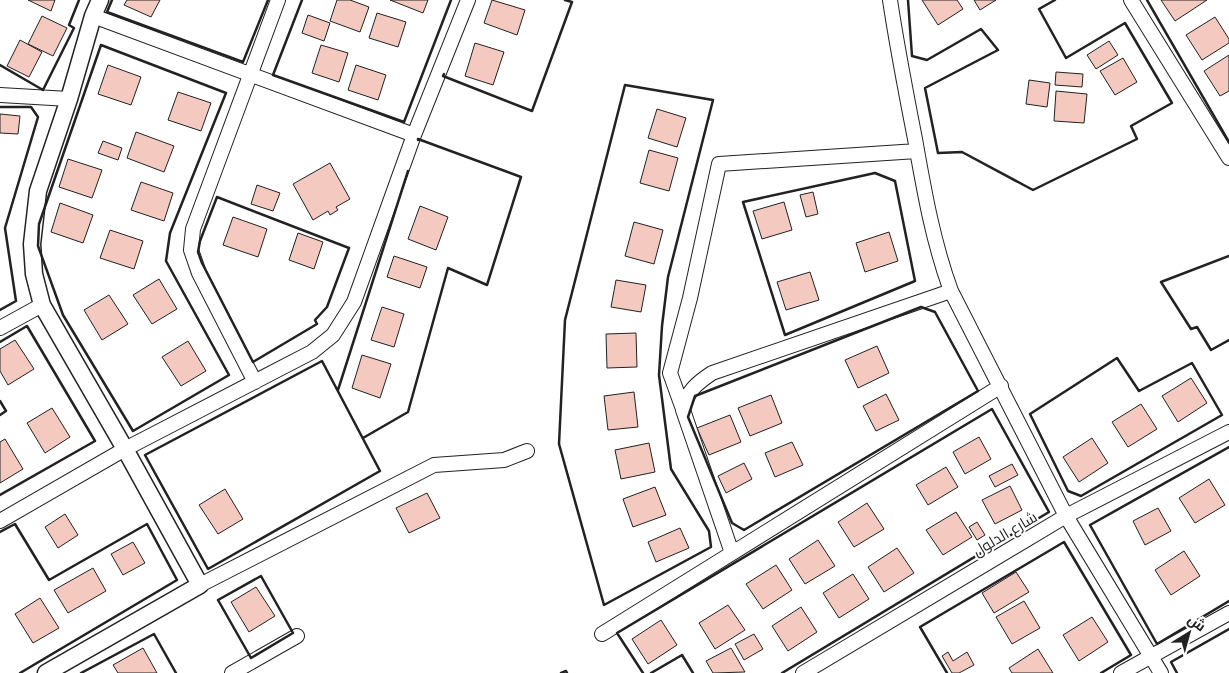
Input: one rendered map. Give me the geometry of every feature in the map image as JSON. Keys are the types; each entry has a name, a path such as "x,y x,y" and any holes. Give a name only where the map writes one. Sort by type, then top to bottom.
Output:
{"street":[{"path":"100,0 93,16 69,98 38,191 32,244 34,274 42,305 125,449 200,585"},
{"path":"255,382 199,273 191,250 193,229 278,0"},
{"path":"0,521 125,449 312,352 333,335 354,302 414,135 468,0"},
{"path":"890,0 926,201 950,291 1001,386 1066,516 1161,673"},
{"path":"1131,0 1229,158"},
{"path":"93,16 414,135"},
{"path":"0,95 69,98"},
{"path":"732,553 670,374 690,298 719,164 917,151"},
{"path":"683,410 685,399 690,391 712,373 950,291"},
{"path":"0,328 42,305"},
{"path":"602,634 1001,386"},
{"name":"شارع الدلول","path":"809,672 1066,516 1229,432"},
{"path":"46,673 200,585 434,465 504,460 528,451"},
{"path":"1121,673 1229,613"},
{"path":"232,673 297,636"}],"building":[{"path":"28,0 55,0 51,11"},
{"path":"127,0 160,0 151,17 124,5"},
{"path":"337,0 350,0 369,7 360,32 330,21"},
{"path":"390,0 428,0 423,13"},
{"path":"492,0 525,10 517,35 484,23"},
{"path":"922,0 957,0 963,9 938,25"},
{"path":"974,0 996,0 980,10"},
{"path":"1161,0 1207,0 1175,21"},
{"path":"377,13 406,22 398,47 369,38"},
{"path":"308,15 330,23 324,41 302,33"},
{"path":"42,16 67,28 53,56 28,44"},
{"path":"1215,17 1229,39 1229,43 1202,60 1186,35"},
{"path":"20,40 42,52 29,77 7,66"},
{"path":"1109,41 1118,55 1096,69 1087,55"},
{"path":"475,43 504,52 493,85 465,76"},
{"path":"321,45 348,53 339,82 312,73"},
{"path":"1229,55 1229,91 1220,96 1204,71"},
{"path":"1123,58 1137,82 1115,95 1100,71"},
{"path":"108,65 141,77 131,105 98,94"},
{"path":"356,65 386,75 378,100 348,90"},
{"path":"1056,72 1083,74 1082,87 1055,85"},
{"path":"1029,80 1050,83 1047,107 1026,104"},
{"path":"1056,91 1087,94 1084,123 1054,121"},
{"path":"178,92 211,103 201,131 168,120"},
{"path":"657,109 686,118 677,147 648,138"},
{"path":"0,114 20,116 18,134 0,133"},
{"path":"136,132 174,146 164,172 127,158"},
{"path":"103,141 122,148 118,160 98,153"},
{"path":"649,150 678,158 669,191 640,183"},
{"path":"68,159 102,170 92,198 59,187"},
{"path":"330,163 350,199 336,207 338,210 330,215 328,211 313,220 293,184"},
{"path":"141,182 173,193 164,221 131,210"},
{"path":"257,185 280,193 273,211 251,204"},
{"path":"813,192 818,214 806,217 800,195"},
{"path":"784,202 792,230 762,239 753,211"},
{"path":"60,203 93,215 83,243 51,232"},
{"path":"420,206 448,217 436,250 408,239"},
{"path":"233,217 267,229 258,257 223,245"},
{"path":"634,222 663,230 654,264 625,256"},
{"path":"110,230 143,241 134,269 100,258"},
{"path":"889,232 898,261 865,272 856,243"},
{"path":"298,233 323,242 314,269 289,260"},
{"path":"394,256 427,267 420,288 387,277"},
{"path":"810,272 819,300 786,310 777,282"},
{"path":"159,279 177,309 152,324 133,295"},
{"path":"616,280 646,285 641,312 611,307"},
{"path":"109,295 128,324 102,340 84,310"},
{"path":"382,307 404,314 394,347 371,340"},
{"path":"636,333 637,367 607,368 606,334"},
{"path":"15,340 34,369 8,385 0,371 0,349"},
{"path":"188,341 206,371 181,386 162,357"},
{"path":"877,346 889,373 858,388 845,360"},
{"path":"362,355 391,364 380,398 352,388"},
{"path":"1191,378 1207,403 1178,422 1162,396"},
{"path":"634,392 638,427 608,430 604,396"},
{"path":"886,394 899,420 876,431 863,406"},
{"path":"771,395 782,423 750,436 738,408"},
{"path":"1141,404 1157,429 1128,447 1112,422"},
{"path":"52,408 70,437 45,453 27,423"},
{"path":"730,415 741,442 709,455 697,428"},
{"path":"979,437 991,459 965,474 953,452"},
{"path":"1092,438 1108,463 1079,482 1063,457"},
{"path":"5,439 23,469 0,483 0,442"},
{"path":"792,442 803,465 775,477 765,453"},
{"path":"649,443 655,472 621,479 615,450"},
{"path":"744,463 752,479 726,493 718,476"},
{"path":"1012,464 1018,475 995,487 989,476"},
{"path":"946,467 958,487 928,505 916,485"},
{"path":"1209,479 1225,505 1195,523 1179,498"},
{"path":"1010,486 1022,510 995,524 982,500"},
{"path":"655,487 666,515 633,527 623,499"},
{"path":"225,489 243,519 218,534 199,505"},
{"path":"427,493 440,518 409,533 396,508"},
{"path":"867,503 884,529 854,547 838,522"},
{"path":"1158,508 1171,531 1145,545 1133,521"},
{"path":"956,512 972,537 943,555 926,530"},
{"path":"65,514 78,535 58,548 45,527"},
{"path":"977,522 985,535 977,540 969,527"},
{"path":"680,528 689,548 656,562 648,542"},
{"path":"818,540 835,566 805,584 789,559"},
{"path":"133,542 145,563 123,575 111,554"},
{"path":"897,548 914,573 884,592 868,567"},
{"path":"1184,551 1200,576 1171,595 1155,570"},
{"path":"776,565 792,590 763,609 746,584"},
{"path":"93,568 106,591 68,613 54,590"},
{"path":"1016,572 1029,592 994,613 982,593"},
{"path":"853,574 869,599 839,618 823,593"},
{"path":"256,587 275,616 249,632 231,602"},
{"path":"40,598 59,628 33,643 15,614"},
{"path":"1024,601 1040,628 1012,644 996,617"},
{"path":"728,605 745,630 715,649 699,623"},
{"path":"801,607 817,632 788,651 772,626"},
{"path":"1092,617 1108,642 1079,661 1063,635"},
{"path":"661,620 677,645 648,664 632,639"},
{"path":"754,634 763,649 744,660 735,644"},
{"path":"143,648 157,673 118,673 113,665"},
{"path":"731,648 745,672 713,673 706,661"},
{"path":"1038,649 1053,673 1012,673 1009,668"},
{"path":"948,652 953,661 967,652 974,665 959,673 952,673 942,656"}],"wall":[{"path":"0,65 43,90 74,28 69,25 79,0"},
{"path":"112,0 107,12 243,62 268,0"},
{"path":"302,0 273,75 404,122 451,0"},
{"path":"444,74 443,76 532,111 572,2 565,0"},
{"path":"908,0 912,56 927,60 981,29 998,50 925,88 938,153 962,152 1033,190 1137,139 1131,126 1172,103 1125,23 1066,58 1039,9 1055,0"},
{"path":"1147,0 1229,142"},
{"path":"101,45 226,93 170,233 166,261 229,375 133,431 63,315 38,246 39,224 101,45"},
{"path":"625,85 713,100 668,277 659,375 671,469 709,531 711,547 604,605 559,444 565,320 625,85"},
{"path":"0,107 31,107 38,117 5,228 16,301 0,310"},
{"path":"363,438 408,412 448,268 487,285 521,177 418,140"},
{"path":"338,390 408,171"},
{"path":"875,173 895,181 915,281 785,335 743,202 875,173"},
{"path":"217,197 349,248 327,307 315,320 317,324 253,362 198,252 200,241 217,197"},
{"path":"1229,256 1161,282 1191,329 1197,327 1211,350 1229,340"},
{"path":"921,307 935,312 978,391 744,530 732,523 688,417 695,396 921,307"},
{"path":"0,342 27,326 95,441 0,495"},
{"path":"1117,358 1139,391 1192,363 1222,415 1081,496 1068,491 1030,414 1117,358"},
{"path":"322,361 380,471 208,569 145,455 322,361"},
{"path":"0,401 6,411 0,415"},
{"path":"643,673 617,633 992,409 1049,512 782,673"},
{"path":"1229,447 1090,525 1157,644 1229,601"},
{"path":"0,532 15,524 49,580 147,524 177,580 20,673"},
{"path":"947,673 920,627 1064,542 1131,655 1101,673"},
{"path":"261,576 293,633 251,658 218,600 261,576"},
{"path":"1177,673 1171,662 1229,629"},
{"path":"81,673 154,634 176,673"},
{"path":"651,673 682,655 693,673"},
{"path":"561,673 566,671 567,673"}]}
